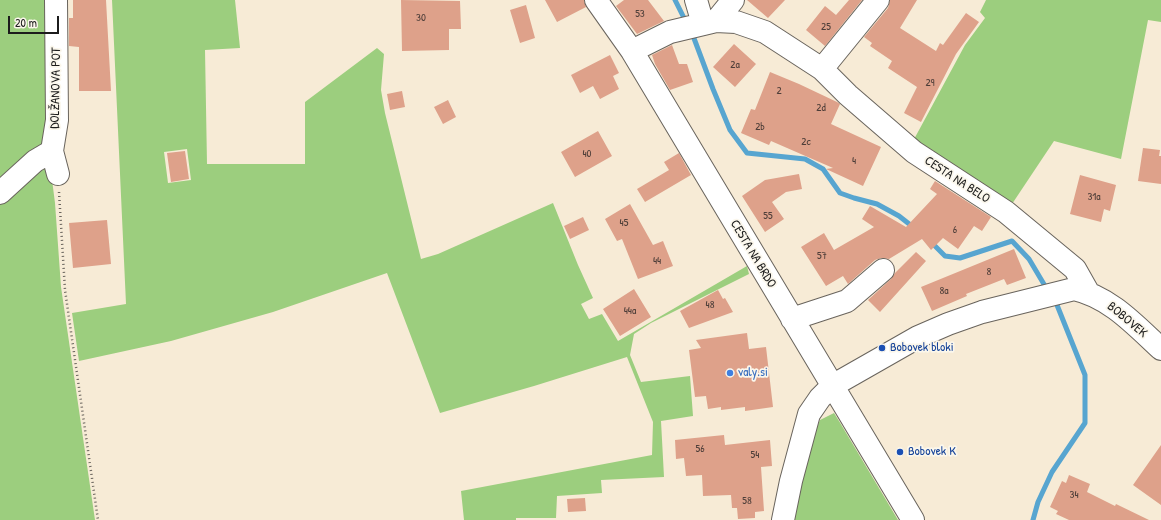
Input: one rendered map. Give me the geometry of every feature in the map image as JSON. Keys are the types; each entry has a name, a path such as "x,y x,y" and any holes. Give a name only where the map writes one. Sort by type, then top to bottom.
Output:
{"street":[{"name":"DOLŽANOVA POT","path":"56,0 57,120 52,151 58,174"},
{"name":"CESTA NA BRDO","path":"596,0 632,52 913,520"},
{"path":"696,0 709,22 733,0"},
{"path":"822,68 878,0"},
{"name":"CESTA NA BELO","path":"632,52 670,32 709,22 736,22 765,32 822,68 848,95 914,152 1006,212 1043,241 1075,269 1078,291"},
{"path":"0,193 35,161 52,151"},
{"path":"792,319 847,301 883,270"},
{"path":"783,520 791,481 809,414 820,398 832,386 918,337 948,324 982,312 1032,299 1078,291"},
{"name":"BOBOVEK","path":"1078,291 1117,309 1161,349"}],"path":[{"path":"58,174 65,290 98,520"}],"green space":[{"path":"0,0 47,0 49,103 41,149 0,189"},
{"path":"112,0 235,0 240,48 205,50 207,164 305,164 305,102 377,48 384,54 381,90 385,113 421,259 438,254 553,203 593,298 581,304 589,319 602,314 618,341 747,266 749,274 651,323 634,334 630,355 641,382 690,376 693,416 661,421 664,477 601,480 602,493 557,496 556,518 516,518 516,520 464,520 461,491 652,455 653,422 627,357 440,413 387,273 273,312 171,341 79,361 72,313 126,304","holes":["187,149 191,180 168,183 164,152"]},
{"path":"986,0 1161,0 1161,22 1148,20 1121,159 1054,141 1010,207 912,143 965,45 985,18 980,12"},
{"path":"46,165 51,172 55,203 61,287 95,520 0,520 0,199"},
{"path":"834,413 898,520 787,520 806,454 820,420"}],"building":[{"path":"73,0 106,0 111,91 79,91 79,47 69,46 69,18 73,18"},
{"path":"401,0 460,1 461,29 449,29 449,50 402,51"},
{"path":"545,0 584,0 586,7 557,22"},
{"path":"624,0 648,0 664,21 637,34 616,6"},
{"path":"747,0 785,0 768,18"},
{"path":"849,0 862,0 825,46 806,30 825,6 836,15"},
{"path":"890,0 917,0 900,28 936,51 940,43 943,45 966,13 979,22 956,54 921,122 904,113 917,87 888,68 892,61 870,46 872,43 864,37 888,8"},
{"path":"526,5 535,38 520,43 510,10"},
{"path":"734,44 756,64 735,87 713,67"},
{"path":"672,45 679,64 687,64 693,82 670,90 655,64 652,55"},
{"path":"610,55 619,73 613,76 619,89 600,99 593,86 580,93 571,75"},
{"path":"770,72 840,104 831,124 881,147 863,186 826,169 833,168 771,141 769,145 741,133 751,109 755,110"},
{"path":"402,91 405,107 390,110 387,94"},
{"path":"448,100 456,117 443,124 434,107"},
{"path":"598,131 612,156 575,177 561,152"},
{"path":"1143,148 1160,150 1161,184 1138,181"},
{"path":"185,151 189,179 171,182 167,153"},
{"path":"679,153 691,175 645,202 637,189 669,170 664,162"},
{"path":"799,174 802,189 786,192 772,202 784,219 765,232 742,196 765,180"},
{"path":"1080,175 1116,185 1110,211 1104,209 1101,222 1070,214"},
{"path":"935,181 991,217 982,231 974,226 958,249 943,238 931,250 922,239 889,259 881,258 875,260 848,284 843,276 826,286 801,247 824,233 834,250 874,227 862,219 870,206 906,227 937,194 930,189"},
{"path":"630,204 653,245 663,241 673,266 638,279 622,239 617,241 605,219"},
{"path":"583,217 589,230 570,239 564,226"},
{"path":"107,220 111,264 73,268 69,223"},
{"path":"1014,249 1026,278 1007,285 1004,279 966,294 967,296 932,311 921,287"},
{"path":"916,252 926,261 880,312 868,300 891,279"},
{"path":"634,289 651,317 620,336 603,309"},
{"path":"718,290 723,299 725,298 733,312 689,328 680,311"},
{"name":"valy.si","path":"747,333 749,349 766,347 773,407 745,411 745,407 721,410 721,407 708,409 706,396 695,397 689,350 701,348 696,340"},
{"path":"724,435 725,445 770,440 772,466 761,467 764,511 755,512 755,518 738,519 737,508 732,508 731,495 703,496 702,475 686,476 684,458 676,459 675,440"},
{"path":"1161,445 1161,505 1133,485"},
{"path":"1069,475 1090,484 1087,492 1115,506 1116,504 1149,520 1069,520 1056,514 1058,511 1050,507 1062,481 1066,483"},
{"path":"585,498 586,511 568,512 567,499"}],"waterway":[{"path":"675,0 686,22"},
{"path":"692,33 730,130 747,153 805,159 823,169 840,193 877,204 899,216 913,227"},
{"path":"930,241 945,256 960,258 1012,241 1029,259 1048,291"},
{"path":"1033,520 1038,502 1052,472 1085,423 1085,375 1057,305 1053,299"}],"place":[{"name":"Bobovek bloki","path":"882,348"},
{"name":"valy.si","path":"730,373"},
{"name":"Bobovek K","path":"900,452"}]}
